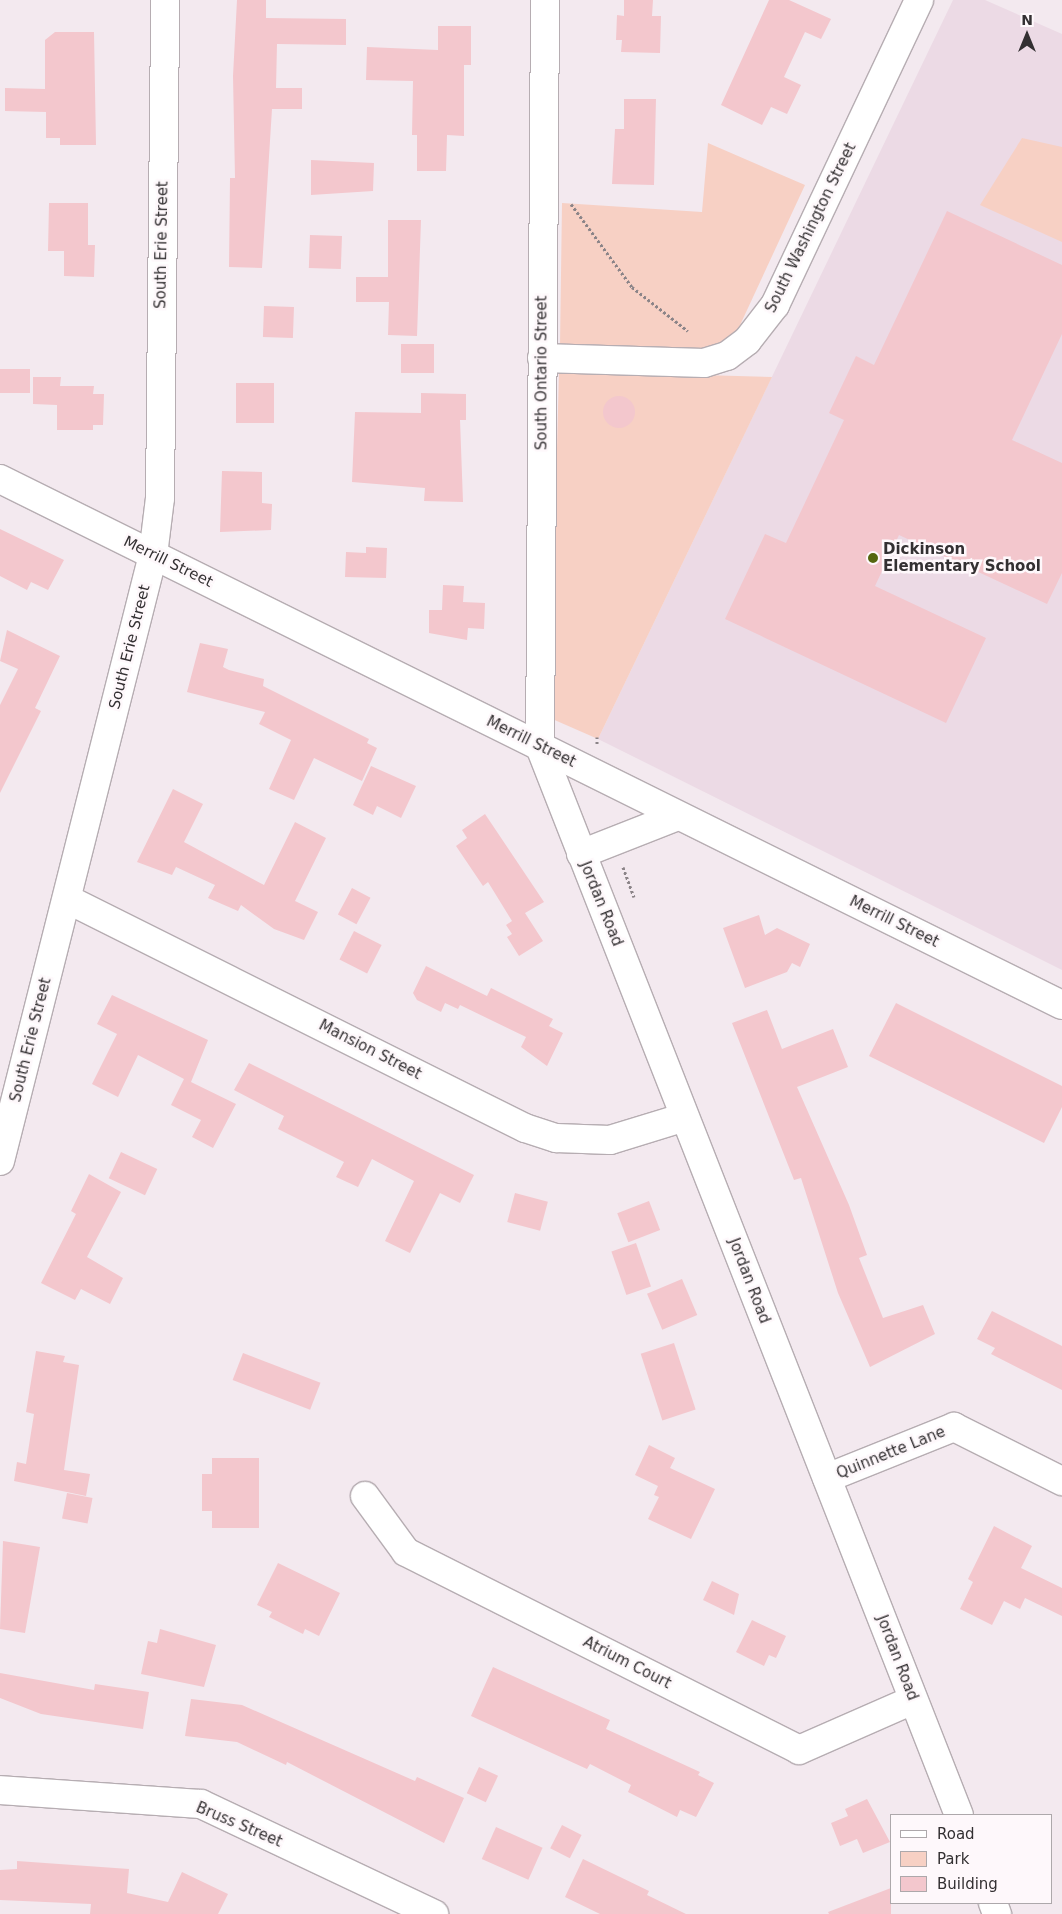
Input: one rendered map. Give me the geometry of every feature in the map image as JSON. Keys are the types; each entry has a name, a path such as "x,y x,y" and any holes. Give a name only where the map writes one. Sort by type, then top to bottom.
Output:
{"street":[{"name":"South Erie Street","path":"0,1161 153,555 160,498 165,0"},
{"name":"South Ontario Street","path":"540,747 545,0"},
{"name":"South Washington Street","path":"542,358 704,363 727,356 747,341 775,305 919,0"},
{"name":"Merrill Street","path":"0,479 1062,1006"},
{"name":"Jordan Road","path":"540,747 958,1814"},
{"path":"581,854 678,816"},
{"name":"Mansion Street","path":"67,899 525,1128 556,1138 610,1140 685,1117"},
{"name":"Quinnette Lane","path":"826,1478 954,1427 1062,1481"},
{"name":"Atrium Court","path":"365,1496 406,1552 800,1750 913,1700"},
{"name":"Bruss Street","path":"0,1790 200,1804 434,1914"}],"path":[{"path":"571,203 632,287 688,331"}],"shaded area":[{"name":"Dickinson Elementary School","path":"953,0 985,0 1062,34 1062,970 598,739"}],"green space":[{"path":"1022,138 1062,147 1062,242 980,205"},
{"path":"708,143 805,185 728,351 560,345 562,203 702,212"},
{"path":"559,371 772,377 598,739 550,718"}],"building":[{"path":"237,0 266,0 266,18 346,19 346,45 277,44 276,88 302,88 302,109 272,109 262,268 229,267 230,178 235,178 233,76"},
{"path":"624,0 653,0 652,16 661,16 660,53 621,52 622,40 616,40 617,15 624,16"},
{"path":"769,0 789,0 831,19 821,39 805,32 784,77 801,85 787,114 771,107 762,125 721,105"},
{"path":"438,26 471,26 471,65 464,65 464,136 447,135 446,171 417,171 417,135 412,135 413,81 366,80 367,47 438,50"},
{"path":"55,32 94,32 96,145 60,145 60,138 46,138 46,112 5,111 5,88 45,89 45,40"},
{"path":"624,99 656,99 654,185 612,184 615,129 624,129"},
{"path":"311,160 374,163 373,191 311,195"},
{"path":"49,203 88,203 88,245 95,245 94,277 64,276 64,251 48,251"},
{"name":"Dickinson Elementary School","path":"947,211 1062,265 1062,334 1012,440 1062,463 1062,573 1047,604 899,535 875,586 986,638 946,723 725,619 765,534 786,543 844,420 829,413 856,356 874,365"},
{"path":"388,220 421,220 417,336 388,335 389,302 356,302 356,277 388,277"},
{"path":"310,235 342,236 341,269 309,268"},
{"path":"264,306 294,307 293,338 263,337"},
{"path":"401,344 434,344 434,373 401,373"},
{"path":"0,369 30,369 30,393 0,393"},
{"path":"33,377 61,377 60,386 94,386 93,394 104,394 103,425 93,425 93,430 57,430 57,405 33,404"},
{"path":"236,383 274,383 274,423 236,423"},
{"path":"421,393 466,394 466,420 460,420 463,502 424,501 425,488 352,482 355,412 421,413"},
{"path":"619,396 625,397 630,401 634,406 634,418 630,423 625,427 619,428 613,427 608,423 604,418 603,412 604,406 608,401 613,397"},
{"path":"222,471 262,472 262,503 272,504 271,530 220,532"},
{"path":"0,529 64,560 48,590 31,582 27,590 0,576"},
{"path":"366,547 387,548 386,578 345,577 346,552 366,553"},
{"path":"443,585 464,586 463,602 485,603 484,629 468,628 467,640 429,633 429,610 442,610"},
{"path":"7,630 60,656 35,708 41,711 0,793 0,705 18,669 0,661"},
{"path":"200,643 228,649 223,667 264,679 263,686 369,739 367,743 377,748 362,781 314,758 294,800 269,789 291,740 259,724 265,712 187,692"},
{"path":"371,766 416,786 401,818 377,806 373,815 353,805"},
{"path":"173,789 203,804 184,842 264,885 295,822 326,838 295,901 318,912 304,940 274,929 241,905 238,911 208,898 215,885 176,867 172,875 137,862"},
{"path":"485,814 544,902 525,913 543,941 519,956 507,937 512,934 506,925 512,921 488,882 483,886 456,846 467,838 462,830"},
{"path":"352,888 371,898 356,924 338,914"},
{"path":"759,915 765,935 777,928 810,944 800,967 792,963 787,972 745,988 723,928"},
{"path":"354,931 382,945 367,974 339,960"},
{"path":"426,966 487,996 491,988 553,1019 549,1026 563,1033 547,1066 521,1047 526,1037 460,1005 458,1009 445,1003 441,1012 417,1000 413,993"},
{"path":"112,995 208,1040 191,1082 236,1104 213,1148 192,1137 201,1120 171,1105 184,1079 138,1055 118,1097 92,1084 117,1034 97,1024"},
{"path":"896,1003 1062,1086 1062,1107 1044,1143 869,1056"},
{"path":"767,1010 782,1049 833,1029 848,1067 797,1087 849,1205 867,1255 859,1258 883,1318 923,1305 935,1334 870,1367 838,1293 801,1178 794,1180 732,1023"},
{"path":"249,1063 474,1175 460,1203 440,1193 410,1253 385,1241 414,1181 372,1159 358,1187 336,1177 344,1162 278,1129 284,1116 234,1090"},
{"path":"121,1152 157,1169 145,1195 109,1178"},
{"path":"89,1174 121,1192 87,1257 123,1278 110,1304 81,1289 75,1300 41,1283 76,1214 71,1211"},
{"path":"515,1193 548,1202 540,1231 507,1222"},
{"path":"649,1201 660,1230 628,1242 617,1213"},
{"path":"636,1243 651,1286 626,1295 611,1251"},
{"path":"682,1279 697,1315 662,1330 647,1294"},
{"path":"992,1311 1062,1346 1062,1390 991,1354 995,1348 977,1339"},
{"path":"674,1343 696,1410 662,1420 641,1354"},
{"path":"36,1351 65,1356 63,1362 79,1365 64,1470 90,1474 86,1496 14,1481 17,1462 26,1464 34,1414 26,1412"},
{"path":"243,1353 320,1383 310,1410 233,1380"},
{"path":"649,1445 675,1458 670,1468 715,1489 691,1539 648,1519 659,1497 654,1495 658,1486 635,1475"},
{"path":"212,1458 259,1458 259,1528 212,1528 212,1511 202,1511 202,1474 212,1474"},
{"path":"67,1493 93,1498 88,1523 62,1519"},
{"path":"994,1526 1032,1546 1021,1568 1062,1588 1062,1616 1025,1598 1020,1609 1004,1601 992,1625 960,1609 973,1582 968,1579"},
{"path":"3,1541 40,1547 25,1633 0,1629"},
{"path":"278,1563 340,1593 319,1636 305,1629 303,1634 269,1617 272,1612 257,1605"},
{"path":"712,1581 739,1594 734,1615 703,1600"},
{"path":"752,1620 786,1636 776,1658 769,1655 764,1666 736,1652"},
{"path":"160,1629 216,1645 204,1687 141,1674 148,1641 157,1643"},
{"path":"493,1667 610,1720 606,1729 700,1772 698,1775 714,1783 696,1817 680,1810 677,1817 628,1792 631,1785 590,1764 587,1769 471,1716"},
{"path":"0,1673 94,1690 95,1684 149,1692 143,1729 41,1714 0,1698"},
{"path":"191,1699 242,1705 415,1781 417,1777 464,1798 444,1843 287,1762 286,1765 237,1742 185,1736"},
{"path":"479,1767 498,1776 486,1802 467,1793"},
{"path":"867,1799 890,1842 863,1853 857,1839 840,1846 831,1823 848,1816 845,1809"},
{"path":"562,1825 582,1835 570,1858 550,1848"},
{"path":"496,1827 543,1848 528,1880 482,1859"},
{"path":"583,1859 649,1891 647,1895 686,1914 600,1914 565,1897"},
{"path":"17,1861 129,1869 127,1893 168,1902 182,1872 228,1894 218,1914 90,1914 91,1904 0,1900 0,1870 17,1869"},
{"path":"890,1888 891,1914 829,1914 828,1912"}],"place":[{"name":"Dickinson Elementary School","path":"873,558"}]}
